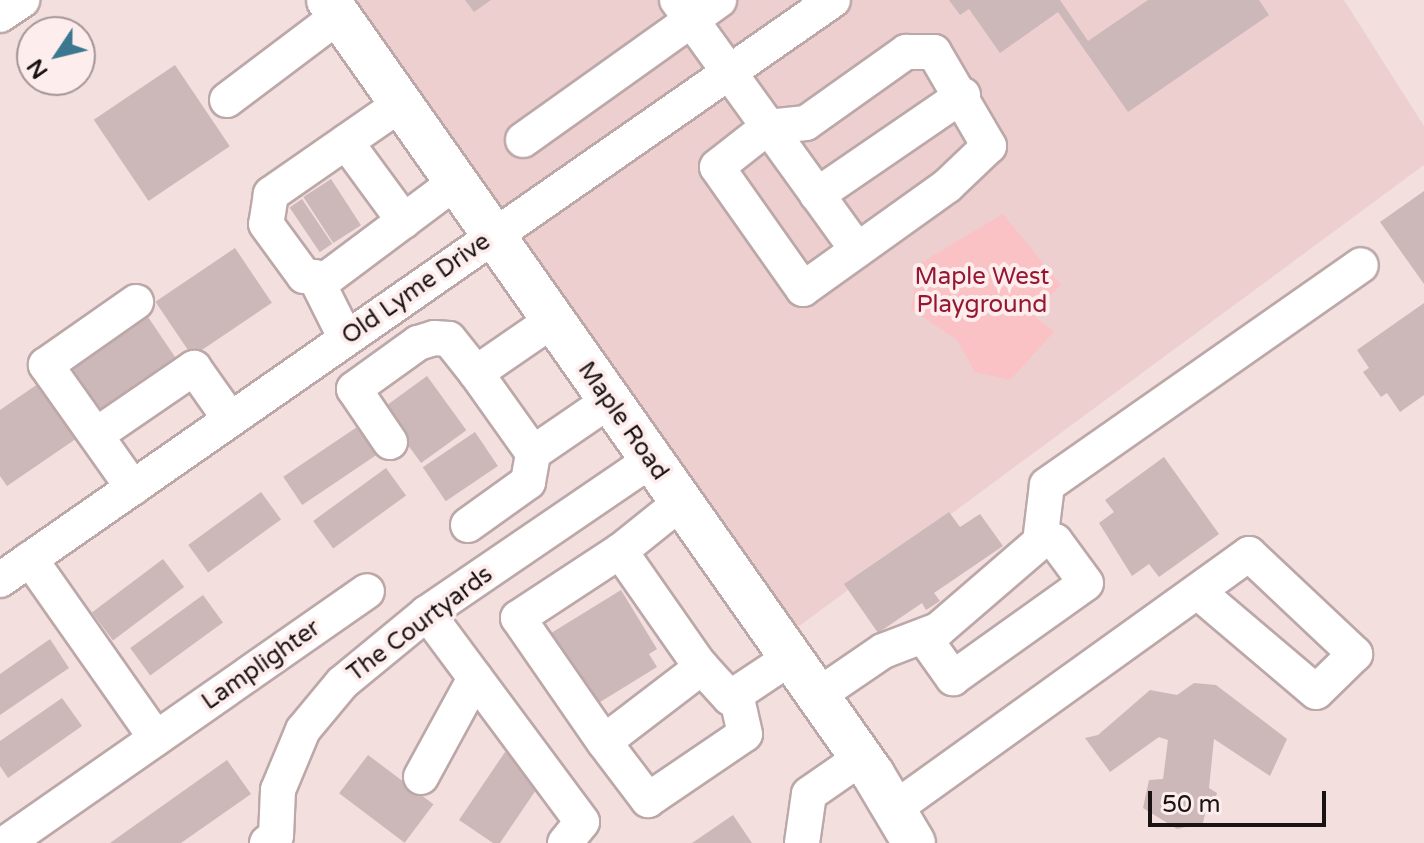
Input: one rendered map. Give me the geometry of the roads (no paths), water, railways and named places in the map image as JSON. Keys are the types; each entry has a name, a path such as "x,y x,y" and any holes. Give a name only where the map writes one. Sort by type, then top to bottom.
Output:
{"main road":[{"name":"Maple Road","path":"334,8 861,758 904,826"}],"street":[{"path":"0,15 22,0"},
{"path":"523,140 684,10 719,0"},
{"name":"Old Lyme Drive","path":"0,580 833,0"},
{"path":"227,100 334,8"},
{"path":"684,10 857,250"},
{"path":"906,52 934,52 963,95 989,146 947,186 803,289 717,167 768,127 806,123 906,52"},
{"path":"817,195 963,95"},
{"path":"402,103 271,194 266,224 304,276 326,279 457,181"},
{"path":"346,142 404,221"},
{"path":"1040,542 1047,485 1361,265"},
{"path":"315,277 356,332 393,362"},
{"path":"133,488 46,365 136,302"},
{"path":"476,373 553,320"},
{"path":"390,442 354,389 418,343 449,339 533,453 528,482 468,525"},
{"path":"96,435 194,368 230,419"},
{"path":"533,453 609,401"},
{"name":"The Courtyards","path":"267,843 276,836 278,790 303,730 342,683 427,613 650,461"},
{"path":"680,503 620,551 518,618 648,800 745,734 736,694"},
{"path":"817,696 883,651 938,630 1040,542 1055,541 1086,583 953,678 923,636"},
{"path":"620,551 702,667 730,698 790,658"},
{"path":"30,559 156,738"},
{"name":"Lamplighter","path":"6,843 367,591"},
{"path":"904,826 1198,592"},
{"path":"427,613 475,678 573,833"},
{"path":"604,742 702,667"},
{"path":"421,777 475,678"},
{"path":"802,843 809,794 861,758"}],"park label":[{"name":"Maple West Playground","path":"982,291"}]}
